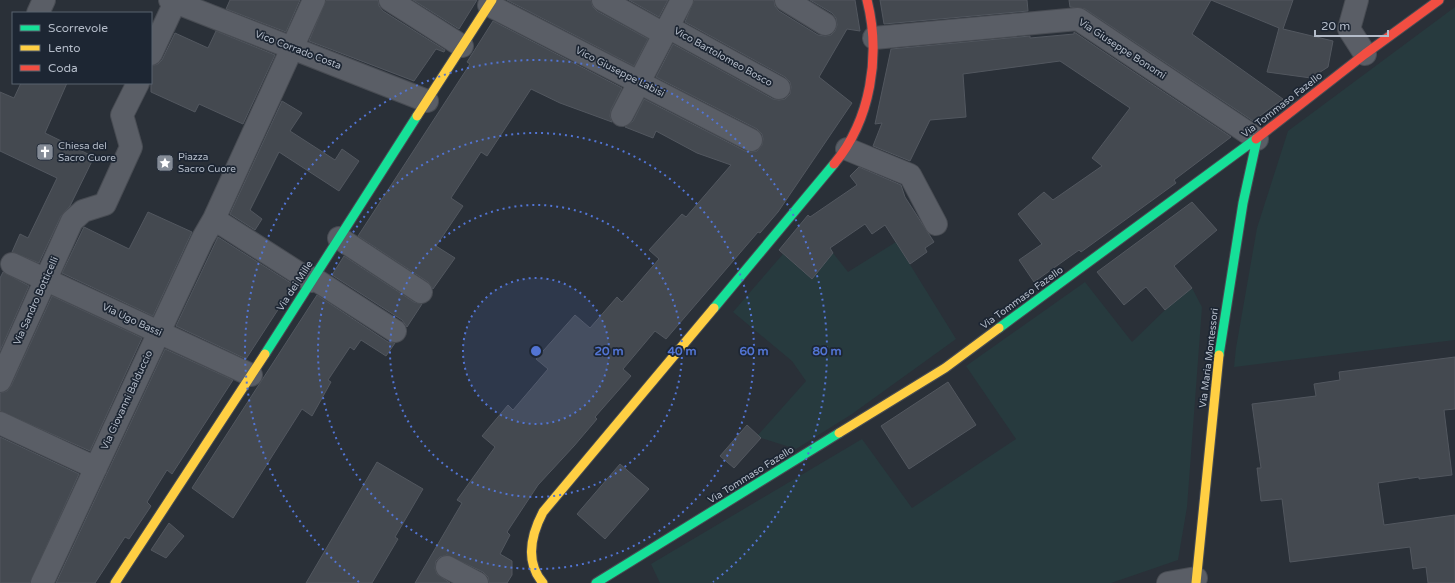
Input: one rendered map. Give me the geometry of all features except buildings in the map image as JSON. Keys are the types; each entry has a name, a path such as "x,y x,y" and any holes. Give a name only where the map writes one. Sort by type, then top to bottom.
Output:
{"main road":[{"path":"543,583 534,568 531,550 533,532 543,512 847,149 863,111 871,74 874,38 867,0"},
{"name":"Via dei Mille","path":"115,583 251,375 490,2"},
{"name":"Via Tommaso Fazello","path":"596,583 945,368 1258,139 1431,2"},
{"name":"Via Maria Montessori","path":"1196,581 1222,329 1243,203 1258,139"}],"street":[{"path":"38,12 44,0"},
{"name":"Via Giovanni Balduccio","path":"42,583 214,219 314,0"},
{"path":"390,0 462,46"},
{"name":"Vico Bartolomeo Bosco","path":"603,0 666,30 779,88"},
{"path":"622,115 682,0"},
{"path":"786,0 825,24"},
{"path":"1357,0 1349,30 1365,54"},
{"path":"152,52 174,1"},
{"name":"Vico Corrado Costa","path":"174,1 427,101"},
{"name":"Vico Giuseppe Labisi","path":"490,2 751,140"},
{"name":"Via Giuseppe Bonomi","path":"874,38 1078,19 1258,139"},
{"name":"Via Sandro Botticelli","path":"0,382 72,221 83,212 105,204 131,147 122,115 137,84"},
{"path":"847,149 910,174 936,224"},
{"path":"214,219 395,331"},
{"path":"339,238 421,292"},
{"name":"Via Ugo Bassi","path":"12,264 251,375"},
{"path":"0,423 96,468"},
{"path":"447,567 477,583"},
{"path":"1168,583 1196,581"}],"green space":[{"path":"1455,7 1455,340 1234,367 1257,228 1288,131"},
{"path":"896,242 956,339 852,414 796,449 761,438 758,435 806,381 792,361 733,312 783,254 812,279 833,253 848,272"},
{"path":"1085,282 1132,342 1165,310 1192,288 1202,307 1187,507 1178,560 1111,583 660,583 651,564 862,439 912,508 1016,439 966,366"}],"traffic: fast":[{"path":"265,354 417,116"},
{"path":"999,328 1256,139"},
{"path":"1219,355 1243,203 1257,139"},
{"path":"714,308 834,164"},
{"path":"596,583 839,433"}],"traffic: slow":[{"path":"417,116 492,0"},
{"path":"543,583 537,575 532,557 535,530 543,512 714,308"},
{"path":"839,433 945,368 999,328"},
{"path":"115,583 265,354"},
{"path":"1196,583 1219,355"}],"traffic: jam":[{"path":"834,164 847,147 857,128 870,86 873,43 867,0"},
{"path":"1256,139 1365,54 1439,0"}],"place":[{"name":"Chiesa del Sacro Cuore","path":"45,152"},
{"name":"Piazza Sacro Cuore","path":"165,163"}]}
